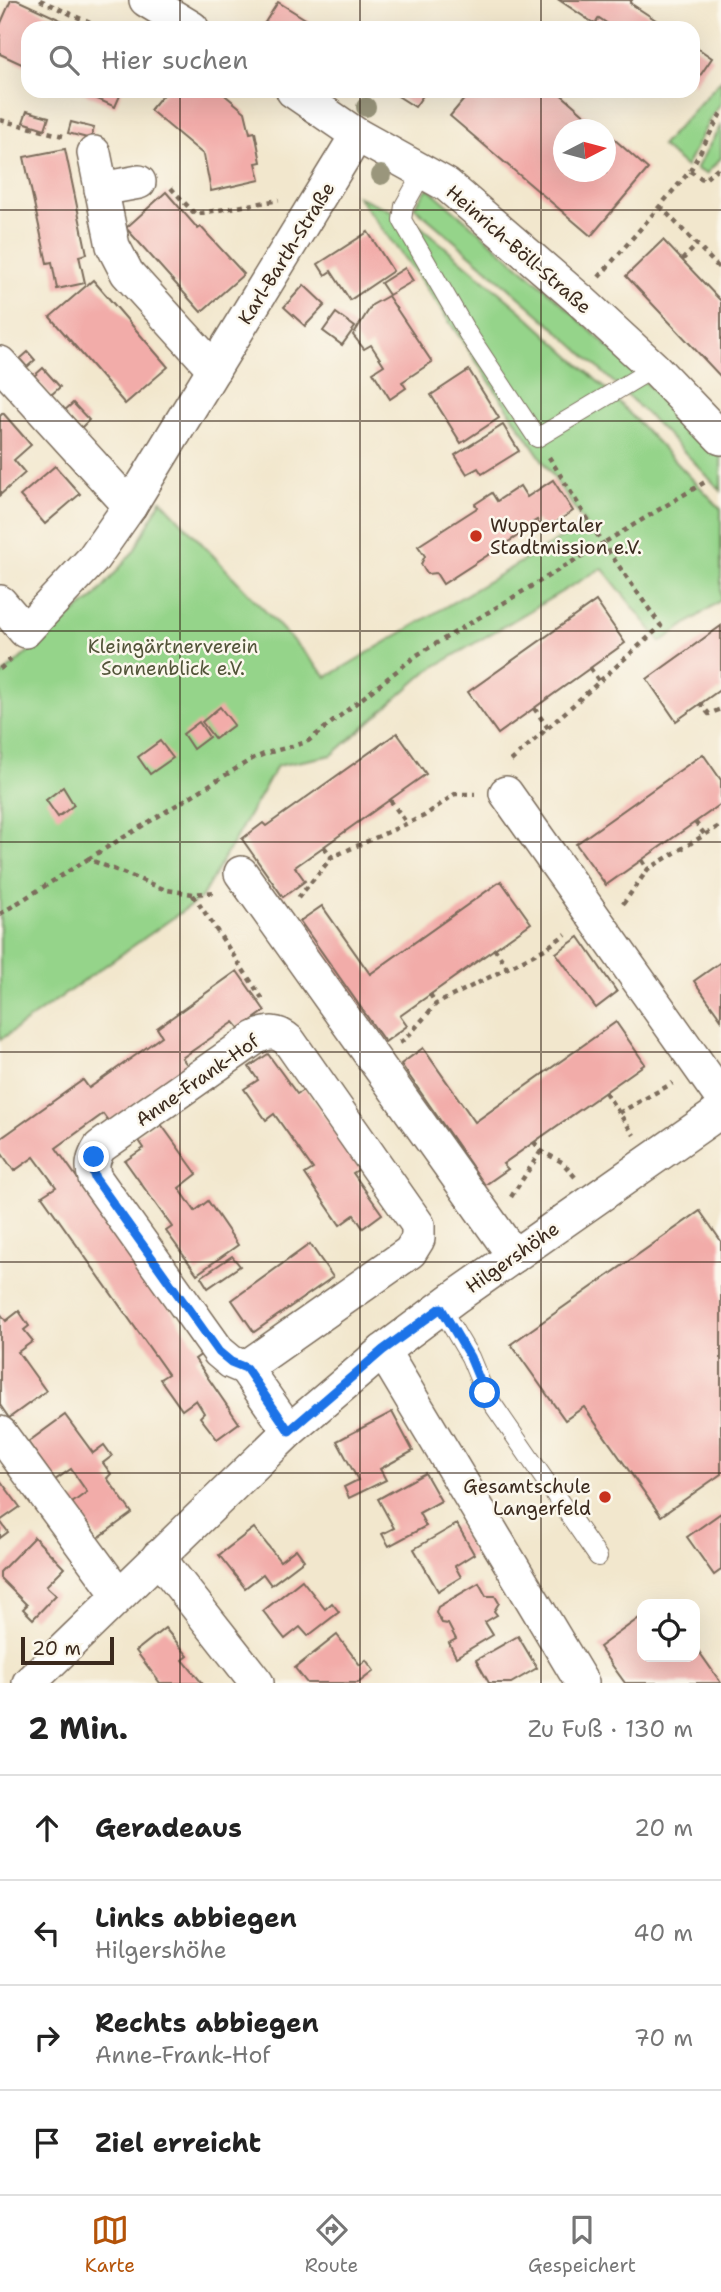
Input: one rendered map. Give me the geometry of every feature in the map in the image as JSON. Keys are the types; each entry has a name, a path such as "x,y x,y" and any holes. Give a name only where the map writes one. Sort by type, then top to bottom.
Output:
{"street":[{"path":"146,0 180,21"},
{"name":"Heinrich-Böll-Straße","path":"303,98 357,135 447,185 654,368 721,438"},
{"name":"Karl-Barth-Straße","path":"0,602 25,631 92,561 130,506 357,135"},
{"path":"94,153 113,246 127,273 214,369"},
{"path":"101,189 139,182"},
{"path":"0,363 130,506"},
{"path":"506,793 721,1097"},
{"path":"247,882 514,1256"},
{"name":"Anne-Frank-Hof","path":"246,1368 410,1252 418,1239 418,1225 289,1041 280,1033 265,1033 255,1038 100,1147 94,1157 92,1169 95,1178 219,1352 231,1362 246,1368 289,1431"},
{"name":"Hilgershöhe","path":"29,1683 289,1431 383,1350 721,1111"},
{"path":"383,1350 582,1683"},
{"path":"0,1433 118,1594"},
{"path":"158,1557 257,1683"}],"lane":[{"path":"423,172 404,206 402,220 468,334 537,439 654,368"},
{"path":"441,1308 470,1357 485,1393 597,1557"}],"path":[{"path":"40,0 86,21"},
{"path":"579,299 690,171 721,113"},
{"path":"0,120 102,145 103,151 94,153"},
{"path":"690,171 704,180 721,165"},
{"path":"139,182 140,188 166,183 195,214 276,201 324,189"},
{"path":"660,206 721,269"},
{"path":"682,260 697,245"},
{"path":"277,923 332,857 424,816 455,794 506,793 510,763 661,626 602,542 537,439"},
{"path":"0,914 253,759 267,752 307,742 417,655 705,482"},
{"path":"590,668 599,681"},
{"path":"700,704 709,714 721,709"},
{"path":"534,708 548,728"},
{"path":"390,800 406,822"},
{"path":"695,822 705,835"},
{"path":"376,1062 410,1034 436,1004 544,949 625,903 648,869 721,825"},
{"path":"324,847 332,857"},
{"path":"88,859 166,890 193,894 247,882"},
{"path":"642,860 648,869"},
{"path":"193,894 279,1024 280,1033"},
{"path":"494,948 507,967"},
{"path":"430,994 436,1004"},
{"path":"619,1114 700,1068"},
{"path":"605,1092 650,1160"},
{"path":"534,1142 541,1152 562,1162 595,1199"},
{"path":"492,1226 541,1152"}],"green space":[{"path":"721,80 721,103 686,167 661,146"},
{"path":"721,125 721,158 706,174 696,169"},
{"path":"428,188 553,295 700,434 721,457 721,491 611,380 414,207"},
{"name":"Kleingärtnerverein Sonnenblick e.V.","path":"357,196 413,220 520,310 606,389 721,509 721,600 661,642 602,568 426,672 332,755 277,766 201,898 0,1040 0,677 57,626 94,598 134,551 161,500 327,677 585,524 418,276"}],"building":[{"path":"11,0 17,0 63,21 21,21 21,64 0,54 0,25"},
{"path":"559,0 632,0 630,3 657,21 604,21 599,18 597,21 590,21"},
{"path":"278,2 309,21 266,21"},
{"path":"700,50 712,58 700,76"},
{"path":"95,98 119,98 115,107"},
{"path":"160,98 228,98 245,112 250,133 255,132 261,162 256,163 260,180 211,191 204,155 150,110"},
{"path":"401,98 421,98 415,107"},
{"path":"465,98 565,98 589,119 553,119 553,182 616,182 616,141 648,169 591,236 450,116"},
{"path":"27,111 49,117 45,129 23,122"},
{"path":"71,122 94,128 91,139 68,133"},
{"path":"65,149 87,254 79,256 85,283 57,289 52,262 47,263 24,157"},
{"path":"166,192 198,229 201,227 244,274 201,312 126,228"},
{"path":"368,232 393,271 350,300 331,271 325,275 318,264"},
{"path":"663,240 721,301 721,377 626,276"},
{"path":"405,268 413,281 389,295 381,283"},
{"path":"93,280 168,367 125,404 50,317"},
{"path":"304,285 325,305 305,326 284,307"},
{"path":"388,296 432,362 402,382 406,388 390,399 373,372 384,365 371,345 364,349 353,335 372,305"},
{"path":"336,313 355,327 342,345 323,331"},
{"path":"28,352 35,360 27,367 20,359"},
{"path":"43,368 60,387 51,395 34,376"},
{"path":"469,370 499,418 461,443 431,395"},
{"path":"73,403 89,420 80,429 64,411"},
{"path":"3,413 31,445 14,460 25,473 0,495 0,416"},
{"path":"503,425 519,451 482,474 478,468 467,474 455,455"},
{"path":"55,466 80,494 45,524 20,496"},
{"name":"Wuppertaler Stadtmission e.V.","path":"553,480 573,511 543,531 537,520 532,523 533,526 443,584 436,573 427,574 421,564 425,556 418,546 477,508 475,504 492,493 497,501 520,486 527,497"},
{"path":"596,601 625,643 498,734 468,692"},
{"path":"721,626 721,689 676,721 647,679"},
{"path":"220,707 234,725 215,739 202,722"},
{"path":"199,722 209,737 193,749 183,734"},
{"path":"397,733 426,774 295,867 305,881 283,897 242,839 263,823 266,826"},
{"path":"160,741 173,758 150,774 138,757"},
{"path":"703,754 721,780 721,804 606,885 576,844"},
{"path":"63,787 74,805 58,817 46,800"},
{"path":"501,881 531,923 400,1016 407,1026 385,1042 300,921 322,906 370,974"},
{"path":"579,937 617,992 596,1008 556,953"},
{"path":"721,962 721,1019 694,981"},
{"path":"237,971 265,1011 240,1029 234,1022 182,1058 188,1066 109,1122 103,1114 56,1148 202,1354 195,1359 239,1423 217,1439 200,1417 204,1413 196,1400 182,1410 160,1379 168,1374 42,1196 56,1187 34,1157 14,1171 0,1151 0,1139 83,1080 89,1088 136,1055 162,1036 157,1028"},
{"path":"616,1022 645,1064 503,1164 508,1169 485,1185 401,1064 423,1048 475,1122"},
{"path":"268,1054 297,1094 305,1089 361,1168 353,1173 382,1214 363,1228 354,1215 340,1225 305,1174 313,1169 274,1114 266,1120 244,1089 258,1080 249,1067"},
{"path":"158,1120 197,1174 179,1188 195,1211 208,1201 238,1245 197,1274 166,1231 172,1227 125,1161 144,1148 136,1136"},
{"path":"700,1211 721,1241 721,1474 661,1516 584,1407 565,1420 511,1344"},
{"path":"310,1244 333,1277 254,1332 232,1300"},
{"path":"232,1256 240,1266 208,1288 201,1277"},
{"path":"19,1311 29,1326 24,1330 33,1341 18,1352 46,1391 9,1418 0,1405 0,1313 6,1321"},
{"path":"392,1412 413,1451 380,1469 386,1480 349,1498 344,1487 358,1480 337,1441"},
{"path":"65,1415 93,1453 104,1445 112,1456 103,1463 111,1474 107,1478 132,1513 98,1538 72,1503 87,1492 71,1469 55,1480 28,1442"},
{"path":"425,1473 441,1501 419,1513 426,1526 389,1546 382,1534 394,1528 378,1499"},
{"path":"0,1480 20,1507 0,1521"},
{"path":"721,1513 721,1570 714,1575 687,1537"},
{"path":"0,1521 8,1532 0,1538"},
{"path":"457,1524 474,1554 455,1566 461,1577 438,1591 414,1549"},
{"path":"254,1528 280,1561 296,1549 304,1560 271,1585 263,1574 245,1588 219,1555"},
{"path":"34,1537 64,1568 46,1586 56,1595 33,1619 23,1609 27,1605 0,1578 0,1572"},
{"path":"302,1580 325,1609 332,1603 339,1612 308,1636 300,1627 285,1639 263,1611"},
{"path":"479,1583 486,1596 495,1596 499,1603 494,1611 497,1615 485,1622 493,1635 456,1657 449,1643 456,1639 448,1624 442,1623 436,1613 438,1607"},
{"path":"637,1620 637,1662 700,1662 700,1653 721,1683 625,1683 599,1647"},
{"path":"165,1628 188,1656 183,1660 202,1683 160,1683 136,1651"},
{"path":"337,1635 360,1665 366,1660 374,1671 358,1683 307,1683 295,1668"},
{"path":"518,1636 537,1668 511,1683 489,1683 476,1660"}],"place":[{"name":"Wuppertaler Stadtmission e.V.","path":"476,536"},
{"name":"Gesamtschule Langerfeld","path":"605,1497"}],"route":[{"path":"94,1157 92,1169 95,1178 219,1352 231,1362 246,1368 289,1431 383,1350 441,1308 470,1357 485,1393"}]}
